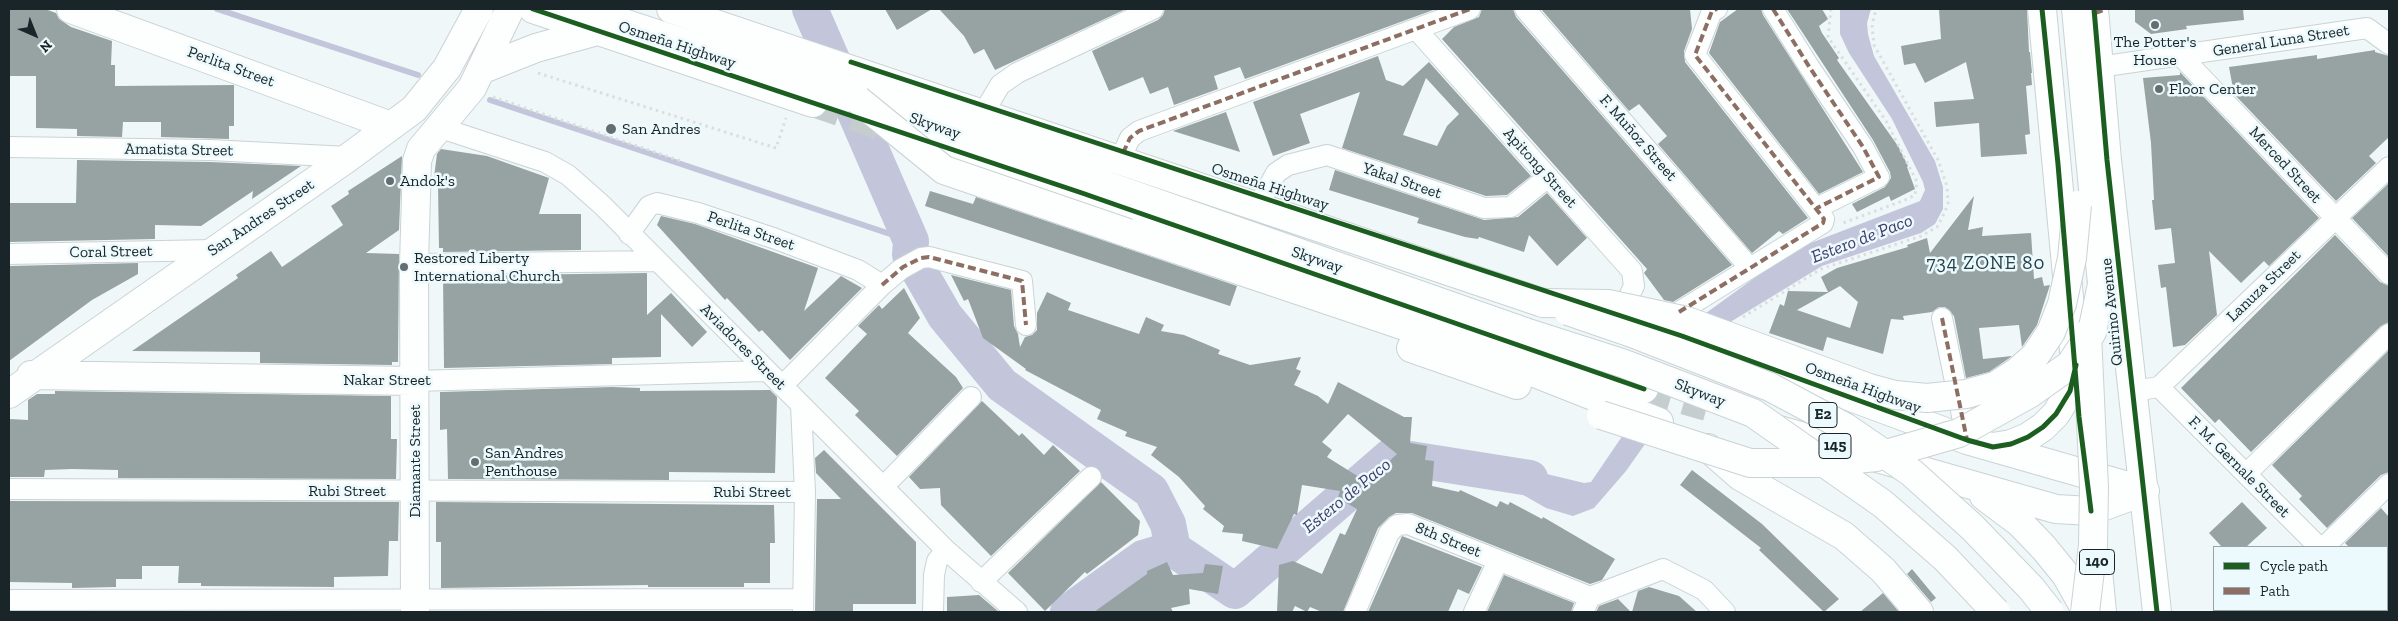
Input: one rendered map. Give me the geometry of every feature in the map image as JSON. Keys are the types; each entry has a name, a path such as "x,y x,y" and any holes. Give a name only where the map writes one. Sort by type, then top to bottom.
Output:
{"main road":[{"name":"Perlita Street","path":"71,9 391,126"},
{"name":"San Andres Street","path":"9,394 22,376 213,250 349,157 414,109 435,85 454,57 479,9"},
{"name":"Diamante Street","path":"415,607 414,264 417,161 421,150 485,73 510,9"},
{"name":"Osmeña Highway","path":"533,9 804,100"},
{"name":"Skyway","path":"581,9 858,100 1525,332 1622,363 1753,413 1884,504 1945,558 1996,612"},
{"name":"Skyway","path":"671,9 1632,333 1770,387 1845,427 1912,473 1972,527 2031,588 2050,612"},
{"path":"694,9 786,39"},
{"name":"140","path":"2042,9 2086,475 2102,612"},
{"path":"2058,9 2084,277 2094,487 2093,545 2086,612"},
{"path":"1246,273 1347,326 1643,430 1750,463 1816,463 1876,457 1959,433 2029,394 2070,365 2092,332 2102,284 2093,10"},
{"name":"Quirino Avenue","path":"2093,10 2099,67 2146,389 2145,491 2157,612"},
{"path":"485,73 597,31"},
{"name":"Osmeña Highway","path":"851,62 1620,315 1681,324"},
{"path":"858,100 944,170 1479,351 1664,424 1708,448 1740,476 1844,536 1883,570 1918,612"},
{"path":"884,127 1082,193 1644,389"},
{"path":"1543,303 1608,304 1687,321 1862,386 1895,395 1927,398 1966,394 1995,386 2017,372 2034,356 2051,332 2062,304 2072,258 2077,205"},
{"name":"Osmeña Highway","path":"1724,350 1967,440 2145,491"},
{"path":"1993,447 2011,444 2028,437 2043,427 2056,414 2070,391 2076,364"},
{"name":"Nakar Street","path":"22,376 414,381"},
{"name":"145","path":"1707,407 1963,484 2056,509 2091,512 2145,491"},
{"path":"1910,468 1925,425"},
{"path":"1963,484 1993,502 2020,523 2066,575 2086,612"}],"street":[{"path":"987,107 1000,85 1017,73 1153,9"},
{"path":"1123,153 1130,138 1139,131 1470,9"},
{"name":"F. Muñoz Street","path":"1525,9 1750,268"},
{"path":"1681,324 1750,268 1823,223 1824,218 1695,55 1713,9"},
{"path":"1773,9 1863,147 1879,177 1817,208"},
{"name":"General Luna Street","path":"2099,67 2367,28 2374,30 2389,44"},
{"name":"Apitong Street","path":"1416,29 1632,271 1634,286 1620,315"},
{"name":"Merced Street","path":"2182,56 2389,274"},
{"name":"Aviadores Street","path":"441,128 545,162 568,175 602,204 656,261 946,550 1013,611"},
{"name":"Amatista Street","path":"9,147 210,150 349,157"},
{"name":"Yakal Street","path":"1263,197 1276,173 1288,165 1327,155 1484,208 1512,207 1548,177"},
{"name":"Lanuza Street","path":"2146,389 2389,168"},
{"name":"Perlita Street","path":"630,234 649,206 657,203 698,213 776,239 858,270 882,285"},
{"name":"Coral Street","path":"9,254 213,250"},
{"path":"782,386 882,285 903,267 921,258 930,257 1022,281 1026,325"},
{"path":"414,264 656,261"},
{"path":"1942,318 1967,440"},
{"path":"2246,474 2389,334"},
{"name":"Nakar Street","path":"414,381 766,371"},
{"name":"F. M. Gernale Street","path":"2146,389 2246,474 2318,546"},
{"path":"883,487 971,397"},
{"path":"9,600 415,607 803,606 805,492 801,405"},
{"path":"981,582 1091,477"},
{"path":"2325,546 2389,484"},
{"name":"Rubi Street","path":"9,489 805,492"},
{"name":"8th Street","path":"1355,612 1389,533 1397,525 1408,524 1498,561 1586,605"},
{"path":"933,612 934,575 937,561 946,550"},
{"path":"1474,612 1498,561"},
{"path":"1586,605 1663,568 1704,590 1725,612"}],"path":[{"path":"485,73 776,148 804,100"},
{"path":"485,73 684,162"}],"water":[{"path":"1840,9 1871,9 1867,23 1874,56 1935,161 1943,187 1943,209 1935,224 1921,233 1822,266 1732,321 1626,471 1594,508 1573,516 1546,508 1480,470 1522,468 1584,483 1591,482 1706,313 1771,266 1803,246 1920,201 1925,190 1923,182 1892,119 1849,53 1840,34"}],"pier":[{"path":"1689,333 1719,344 1670,413 1643,401"}],"building":[{"path":"9,9 45,9 56,13 59,19 71,27 112,41 111,65 115,65 115,86 234,85 234,126 229,126 229,139 161,137 161,122 123,122 122,137 77,136 77,129 36,128 36,76 9,76"},
{"path":"885,9 932,9 897,30"},
{"path":"939,9 1126,9 995,70 984,49 974,54 964,36"},
{"path":"1165,9 1436,9 1245,79 1240,67 1214,76 1218,89 1174,105 1168,87 1150,94 1143,77 1109,91 1092,51 1158,20 1163,15"},
{"path":"1482,9 1513,9 1516,17 1732,265 1673,302 1664,300 1644,273 1647,269 1442,39 1454,27 1479,17"},
{"path":"1541,9 1690,9 1692,29 1684,51 1685,62 1808,218 1783,234 1779,231 1752,253 1658,144 1667,136 1639,104 1629,111"},
{"path":"1738,9 1761,9 1863,172 1819,194 1709,53 1720,22"},
{"path":"1787,9 1822,9 1828,19 1819,26 1822,33 1839,58 1837,60 1898,146 1908,166 1915,189 1891,201 1889,196 1857,212 1852,204 1885,187 1891,178 1890,172 1873,140"},
{"path":"1939,9 2027,9 2032,85 2026,86 2030,134 2025,135 2027,154 1981,157 1979,123 1936,127 1934,102 1974,99 1966,62 1925,83 1915,63 1904,65 1901,46 1941,39"},
{"path":"2135,9 2243,9 2244,20 2186,26 2187,29 2151,34 2135,22"},
{"path":"2375,50 2375,52 2389,56 2389,137 2369,156 2376,163 2336,201 2234,94 2229,67 2317,55 2317,59"},
{"path":"1378,56 1386,80 1403,86 1429,62 1531,176 1507,195 1486,196 1342,148 1360,92 1300,114 1310,143 1273,156 1253,102","holes":["1426,78 1459,114 1447,126 1437,146 1403,135"]},
{"path":"2180,72 2319,218 2269,266 2264,261 2241,283 2209,251 2217,315 2185,345 2173,347 2166,287 2161,288 2158,265 2175,263 2171,228 2155,230 2152,200 2154,200 2151,143 2143,78 2180,75"},
{"path":"1226,112 1240,152 1173,131"},
{"path":"441,149 487,156 549,178 539,214 581,214 581,250 443,252 443,248 439,248 438,186 433,185 437,154"},
{"path":"402,156 399,230 366,253 399,254 398,362 392,362 392,365 260,363 260,352 132,351 238,278 236,275 271,251 282,267 343,225 331,206 349,194 348,191"},
{"path":"77,160 210,162 301,166 252,199 253,191 201,226 155,225 155,239 9,242 9,203 76,203"},
{"path":"1335,170 1484,220 1518,217 1547,193 1587,238 1557,266 1529,235 1524,252 1479,237 1478,239 1465,237 1417,223 1419,218 1329,190"},
{"path":"2389,183 2389,257 2352,218"},
{"path":"930,191 973,204 976,197 1237,286 1230,306 925,206"},
{"path":"1974,196 1968,230 1983,227 1982,236 2031,233 2034,279 2042,277 2044,286 2050,285 2037,325 2022,347 2019,325 1979,328 1983,359 2012,356 1989,372 1966,378 1954,316 1945,307 1939,307 1932,312 1903,316 1904,320 1891,319 1883,354 1827,337 1823,351 1769,333 1780,304 1784,306 1788,291 1828,292 1821,277 1837,268 1908,247 1907,245 1927,238 1930,253","holes":["1840,286 1858,302 1850,328 1797,310"]},
{"path":"661,216 695,224 818,268 804,311 841,276 862,288 790,360 762,330 759,332 727,298 725,300 657,225"},
{"path":"2335,235 2380,282 2389,286 2389,322 2381,326 2251,452 2219,419 2215,423 2181,388"},
{"path":"138,263 138,274 92,300 9,361 9,266"},
{"path":"647,273 647,315 671,293 707,332 692,347 661,314 661,357 612,358 612,364 444,368 443,276"},
{"path":"951,275 1011,290 1014,326 1018,334 1020,347 1025,337 1032,335 1037,330 1037,313 1047,292 1071,303 1068,310 1139,334 1146,317 1164,325 1161,331 1184,335 1220,350 1218,354 1250,365 1301,357 1296,369 1301,371 1294,385 1318,396 1328,404 1338,382 1404,417 1412,417 1410,443 1427,446 1425,460 1434,461 1432,486 1459,492 1460,490 1497,507 1500,501 1508,505 1510,502 1542,519 1543,517 1615,559 1602,580 1590,584 1412,513 1396,513 1378,528 1343,612 1322,612 1310,607 1307,612 1295,606 1292,612 1277,612 1279,565 1293,561 1322,574 1340,533 1345,535 1357,509 1338,498 1340,491 1302,485 1297,515 1294,514 1277,549 1242,541 1243,534 1222,532 1224,526 1203,509 1205,506 1179,477 1151,455 1157,447 1125,436 1127,432 1097,419 1101,410 1025,370 983,338 968,299 964,301","holes":["1348,414 1397,454 1367,482 1327,457 1332,450 1322,442"]},
{"path":"904,288 920,318 908,333 956,377 963,388 897,456 855,415 859,411 825,378 867,334 858,326 879,305 882,309"},
{"path":"2389,350 2389,472 2381,475 2327,528 2299,499 2302,496 2272,465"},
{"path":"612,387 640,388 640,391 770,390 777,397 775,473 669,472 669,480 448,479 447,429 440,430 440,392"},
{"path":"55,391 391,396 391,439 397,439 396,479 118,478 118,470 72,469 45,470 44,477 9,477 9,419 28,420 28,400 37,394 55,394"},
{"path":"982,401 1019,436 1022,433 1044,455 1053,445 1080,471 991,556 941,505 940,488 920,489 909,477"},
{"path":"824,450 916,542 916,604 853,604 853,611 815,611 817,499 841,499 816,473 815,458"},
{"path":"1692,470 1762,524 1839,599 1824,612 1759,550 1761,548 1680,485"},
{"path":"1101,482 1140,521 1138,535 1087,574 1085,572 1045,611 1008,573"},
{"path":"9,501 399,502 398,541 389,541 388,576 334,577 334,587 201,586 201,583 178,583 179,566 142,566 142,579 116,579 116,587 72,588 72,583 9,582"},
{"path":"436,502 774,505 775,543 770,543 770,583 744,583 744,587 648,587 648,585 441,588 441,542 436,542"},
{"path":"2242,502 2267,528 2247,546 2221,546 2209,533"},
{"path":"2381,508 2389,517 2389,547 2348,546 2345,543"},
{"path":"1402,536 1482,567 1469,594 1458,589 1448,612 1368,612"},
{"path":"1167,562 1173,575 1203,573 1205,564 1223,566 1218,594 1189,589 1190,604 1171,608 1173,612 1094,612 1147,574 1147,571"},
{"path":"1912,569 1936,598 1931,602 1907,574"},
{"path":"1504,575 1574,603 1571,612 1487,612"},
{"path":"1649,587 1679,596 1697,612 1632,612 1638,591"},
{"path":"1883,593 1899,612 1860,612"},
{"path":"979,595 999,612 947,612 947,597"},
{"path":"1618,599 1631,612 1596,612 1599,606"}],"waterway":[{"path":"217,9 418,75"},
{"path":"810,9 911,241 910,255 945,316 1002,385 1151,491 1168,524 1173,549"},
{"path":"490,100 911,241"},
{"name":"Estero de Paco","path":"1173,549 1235,591 1391,456 1530,478"},
{"path":"1068,612 1143,558 1173,549"}],"tunnel":[{"path":"813,103 884,127"},
{"path":"1682,336 1724,350"},
{"path":"1644,389 1707,407"}],"marked path":[{"path":"1123,153 1130,138 1139,131 1470,9"},
{"path":"1679,312 1823,223 1824,219 1695,55 1712,11 1717,9"},
{"path":"1773,9 1863,147 1879,177 1817,208"},
{"path":"2095,13 2106,9"},
{"path":"882,285 903,267 921,258 929,257 1022,281 1026,325"},
{"path":"1942,318 1967,440"}],"cycle path":[{"path":"533,9 1082,193 1644,389"},
{"path":"2042,9 2058,164 2079,417 2091,511"},
{"path":"2094,9 2107,160 2157,612"},
{"path":"851,62 1682,336 1967,440 1993,447 2011,444 2028,437 2043,427 2056,414 2070,391 2076,365"}],"place":[{"name":"The Potter's House","path":"2155,25"},
{"name":"Floor Center","path":"2159,89"},
{"name":"San Andres","path":"611,129"},
{"name":"Andok's","path":"390,181"},
{"name":"Restored Liberty International Church","path":"404,267"},
{"name":"San Andres Penthouse","path":"475,462"}],"district":[{"name":"734 ZONE 80","path":"1986,264"}]}
